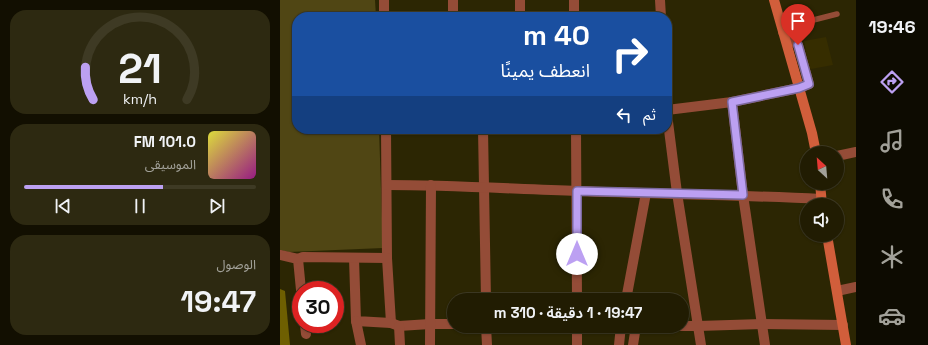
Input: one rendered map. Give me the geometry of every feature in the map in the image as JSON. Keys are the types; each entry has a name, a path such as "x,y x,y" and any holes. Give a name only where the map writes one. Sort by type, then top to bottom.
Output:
{"main road":[{"path":"774,0 815,146"},
{"path":"828,242 846,345"}],"street":[{"path":"384,0 384,12"},
{"path":"453,0 453,12"},
{"path":"520,0 520,12"},
{"path":"574,0 574,12"},
{"path":"660,0 661,12"},
{"path":"672,109 732,102 799,88"},
{"path":"732,102 743,195 765,345"},
{"path":"386,134 387,258 395,325 400,345"},
{"path":"483,134 486,293"},
{"path":"576,134 577,293"},
{"path":"670,134 700,345"},
{"path":"844,155 856,152"},
{"path":"387,185 484,186 577,191 743,195 800,200"},
{"path":"430,345 431,185"},
{"path":"627,293 646,193"},
{"path":"280,255 298,259 304,257 387,258"},
{"path":"354,258 356,321 361,345"},
{"path":"298,259 300,281"},
{"path":"837,291 856,287"},
{"path":"356,321 395,325 447,324"},
{"path":"689,326 762,324 843,325"},
{"path":"486,333 487,345"},
{"path":"577,333 577,345"},
{"path":"619,345 620,333"},
{"path":"633,345 634,333"}],"lane":[{"path":"783,30 838,14"}],"shaded area":[{"path":"280,0 375,0 376,12 292,12 292,134 379,134 383,248 289,252 280,250"},
{"path":"826,37 833,65 811,69 809,67 804,41"},
{"path":"280,289 285,291 290,345 280,345"}],"route":[{"path":"577,254 577,191 743,195 732,102 799,88 809,84 798,45"}]}
